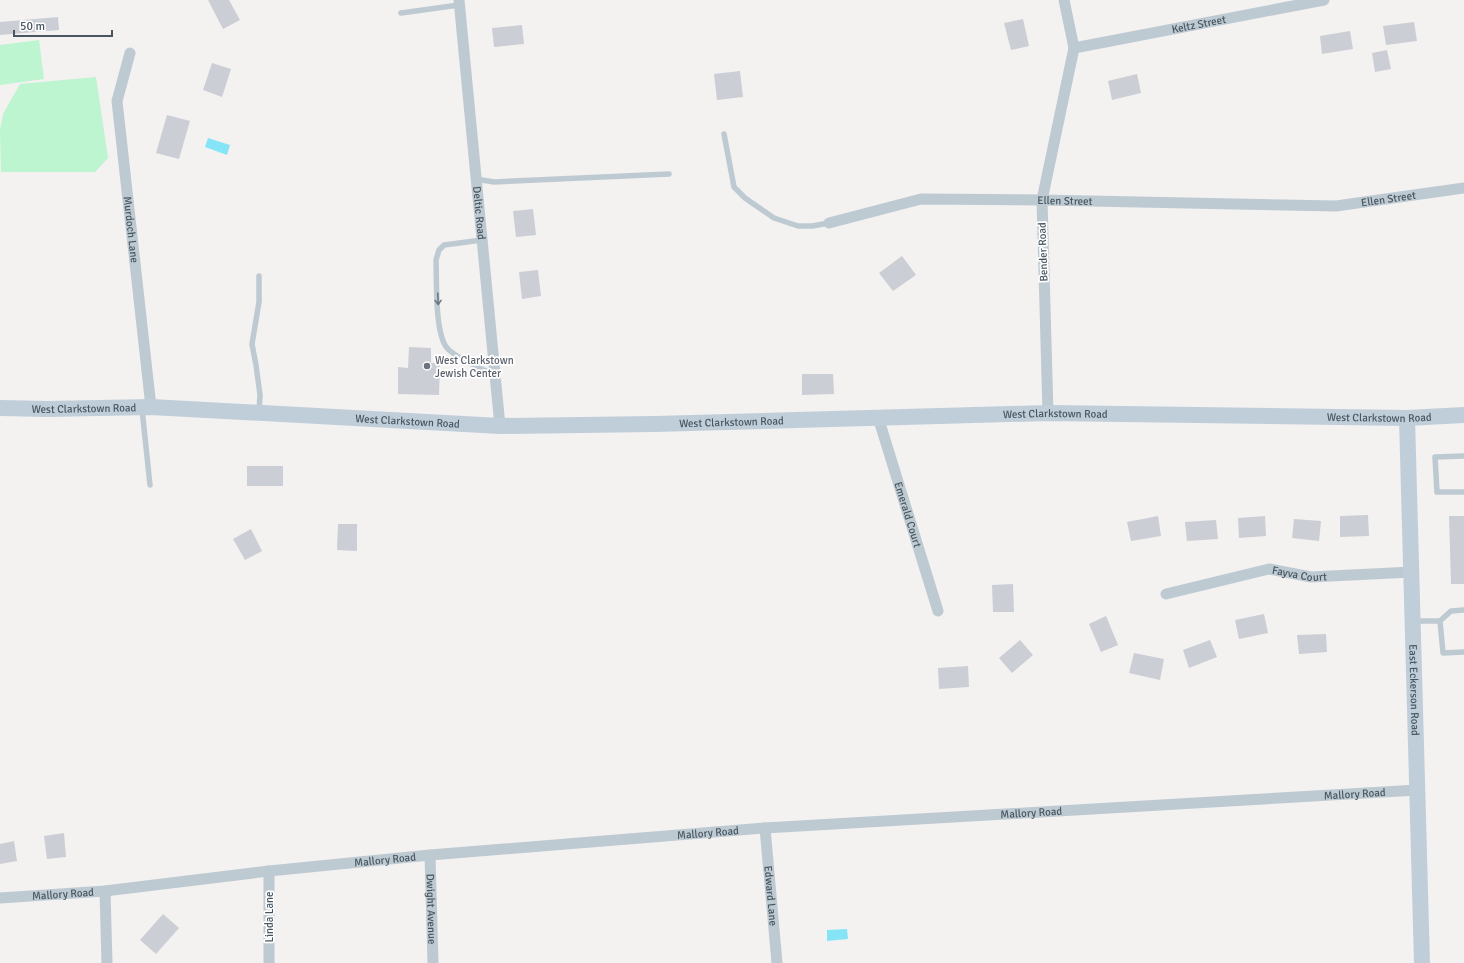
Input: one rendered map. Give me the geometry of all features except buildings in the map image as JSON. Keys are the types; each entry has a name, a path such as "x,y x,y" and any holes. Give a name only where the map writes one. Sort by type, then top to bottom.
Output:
{"street":[{"name":"Bender Road","path":"1048,413 1042,200 1074,48 1064,0"},
{"name":"Keltz Street","path":"1074,48 1324,0"},
{"name":"Deltic Road","path":"459,3 500,426"},
{"name":"Murdoch Lane","path":"130,53 117,101 146,407"},
{"name":"Ellen Street","path":"829,223 921,199 1336,206 1464,188"},
{"name":"West Clarkstown Road","path":"0,408 47,409 146,407 500,426 655,424 1048,413 1407,418 1464,415"},
{"name":"Emerald Court","path":"878,417 938,611"},
{"name":"East Eckerson Road","path":"1407,418 1422,963"},
{"name":"Fayva Court","path":"1166,594 1269,569 1311,577 1412,572"},
{"name":"Mallory Road","path":"0,898 106,891 269,871 430,855 765,828 1418,790"},
{"name":"Edward Lane","path":"765,828 777,963"},
{"name":"Dwight Avenue","path":"430,855 433,963"},
{"name":"Linda Lane","path":"269,871 269,963"},
{"path":"106,891 107,963"}],"lane":[{"path":"401,13 459,3"},
{"name":"Ellen Street","path":"724,134 734,187 745,198 774,218 798,226 812,226 829,223"},
{"path":"476,179 494,182 668,174"},
{"path":"482,240 444,245 439,250 436,260 438,322 442,339 448,349 470,363 495,375"},
{"path":"259,413 260,395 252,344 259,302 260,276"},
{"path":"146,407 150,484"},
{"path":"1464,456 1435,457 1437,492 1464,492"},
{"path":"1413,621 1440,622 1451,612 1464,610"},
{"path":"1440,622 1443,653 1464,652"}],"green space":[{"path":"39,40 44,79 0,85 0,45"},
{"path":"96,77 108,158 95,172 1,172 0,130 3,114 20,84"}],"water":[{"path":"208,138 230,145 227,155 205,147"},
{"path":"847,929 848,939 827,941 827,930"}],"place":[{"name":"West Clarkstown Jewish Center","path":"427,366"}]}
